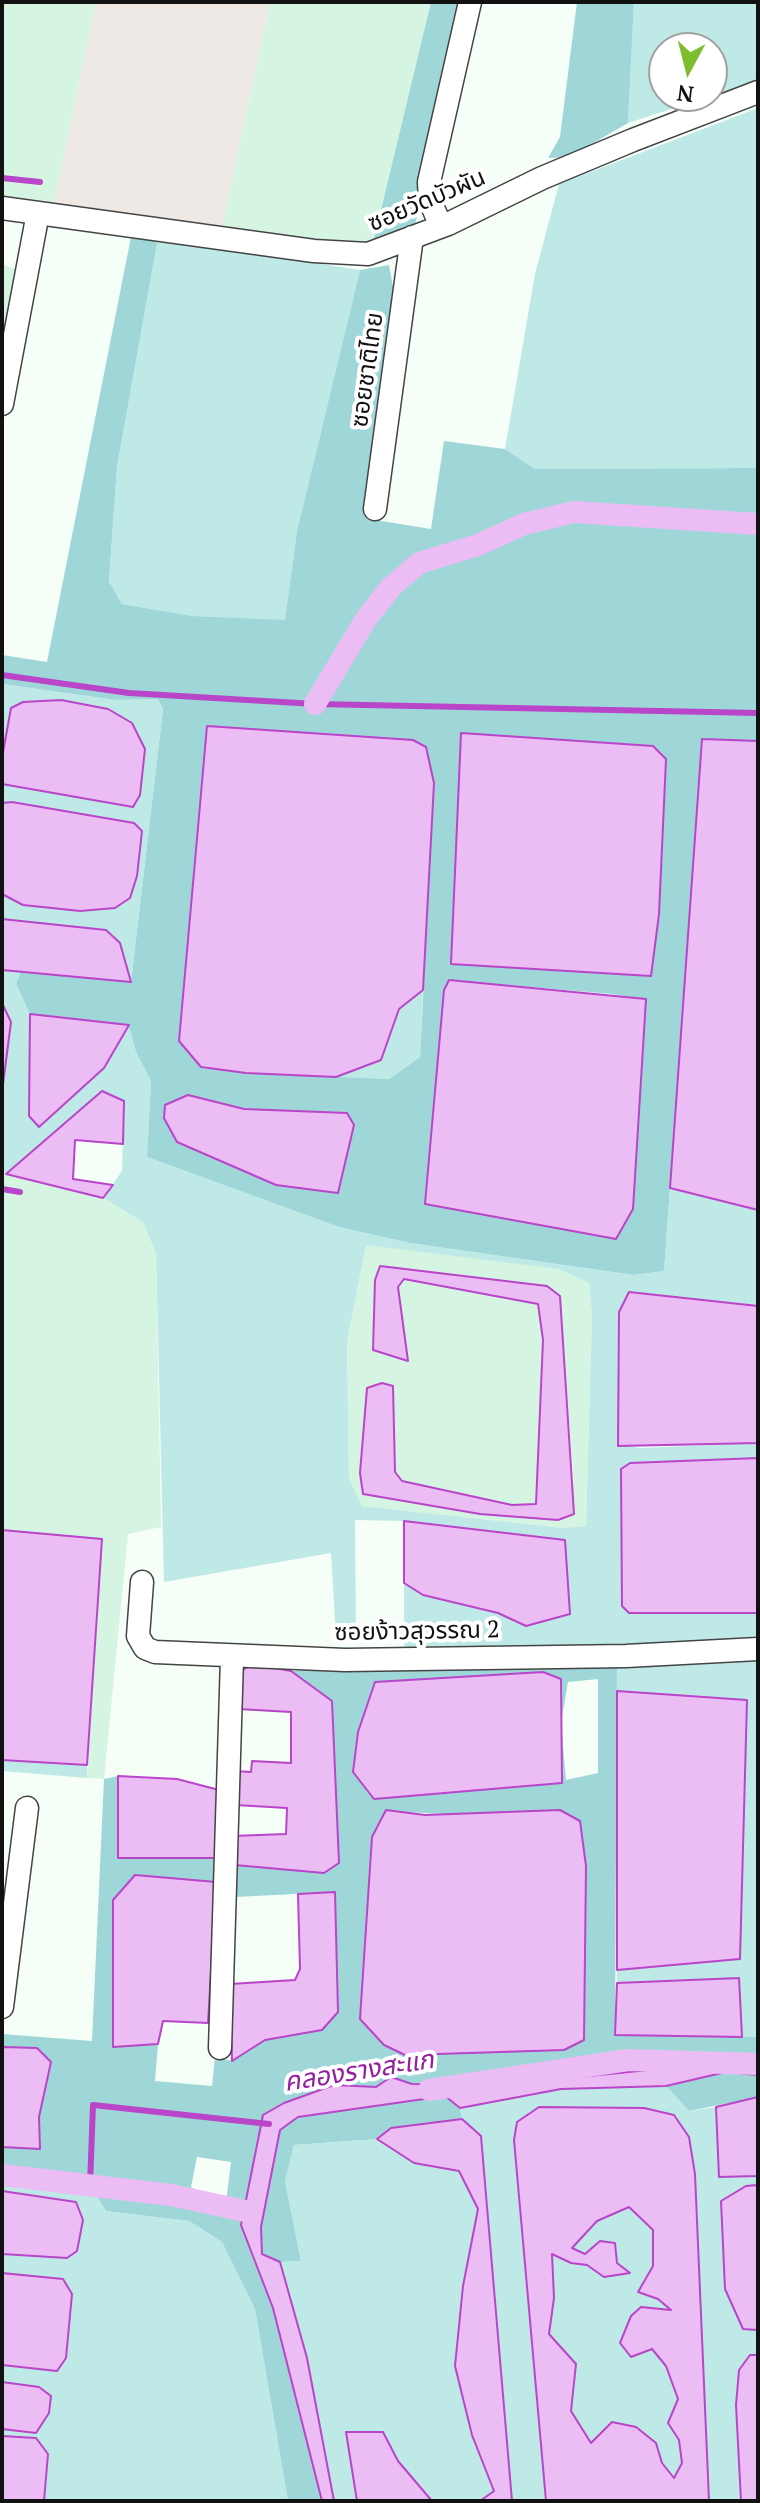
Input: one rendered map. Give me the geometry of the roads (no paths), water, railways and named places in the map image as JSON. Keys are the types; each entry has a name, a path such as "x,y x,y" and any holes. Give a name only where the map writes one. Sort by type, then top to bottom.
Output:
{"street":[{"path":"441,226 430,201 429,182 470,2"},
{"name":"ซอยวัดบัวผัน","path":"2,208 314,251 368,254 441,226 542,178 758,92"},
{"path":"2,404 38,213"},
{"name":"ซอยชาติไทย","path":"375,509 412,237"},
{"name":"ซอยง้าวสุวรรณ 2","path":"142,1582 138,1636 145,1648 232,1658 626,1656 758,1649"},
{"path":"220,2048 232,1658"},
{"path":"2,2007 27,1808"}],"waterway":[{"path":"2,178 40,182"},
{"path":"315,704 366,619 391,587 419,563 478,545 524,524 574,512 758,524"},
{"path":"2,675 129,693 315,704 758,713"},
{"path":"2,1189 20,1192"},
{"name":"คลองรางสะแก","path":"429,2090 628,2060 758,2064"},
{"path":"90,2185 93,2105 269,2124"},
{"path":"2,2175 171,2195 250,2212"}]}
